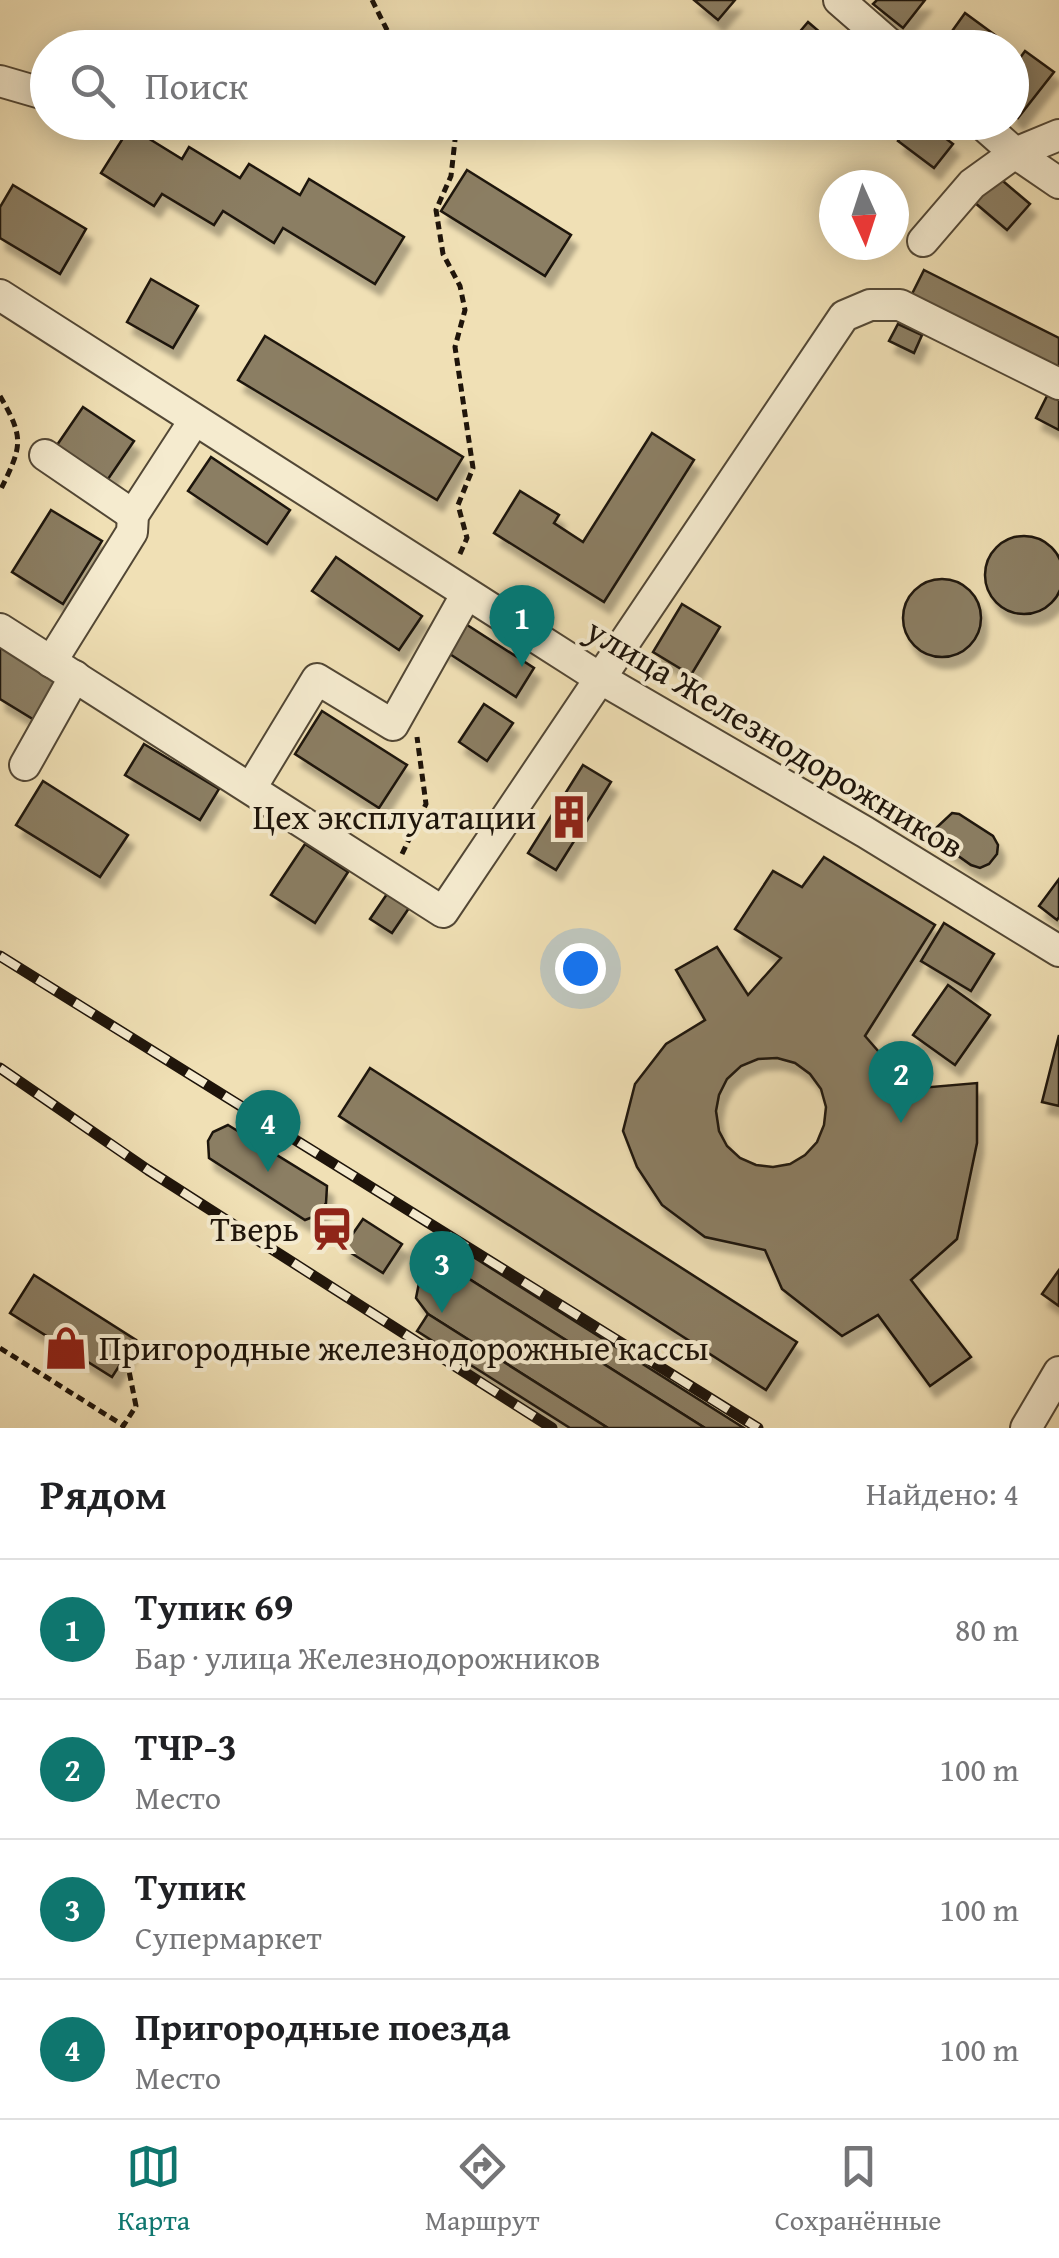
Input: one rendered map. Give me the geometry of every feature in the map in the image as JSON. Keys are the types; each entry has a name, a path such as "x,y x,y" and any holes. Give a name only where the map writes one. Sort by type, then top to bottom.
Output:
{"street":[{"path":"839,0 873,30"},
{"path":"0,81 30,90"},
{"path":"922,240 972,184 1015,152 1059,135"},
{"path":"1001,140 1059,183"},
{"name":"улица Железнодорожников","path":"0,296 598,677 865,832 1059,951"},
{"path":"0,630 443,912 844,316 870,305 900,305 1059,384"},
{"path":"25,765 63,669 132,532 133,515 194,421"},
{"path":"45,455 133,515"},
{"path":"251,788 317,678 392,725 457,588"},
{"path":"1026,1428 1059,1372"}],"path":[{"path":"372,0 387,30"},
{"path":"455,140 451,176 436,210 443,254 460,286 465,310 455,348 474,468 458,505 468,538 457,588"},
{"path":"0,396 19,428 15,462 0,491"},
{"path":"391,877 426,804 421,751 408,698"},
{"path":"0,1348 123,1427 136,1406 126,1356"}],"building":[{"path":"694,0 735,0 718,20"},
{"path":"877,0 925,0 903,28 873,4"},
{"path":"965,13 988,30 953,30"},
{"path":"808,22 817,30 801,30"},
{"path":"1029,54 1054,72 1029,104"},
{"path":"122,140 151,140 182,159 189,147 240,178 249,164 300,195 309,179 404,237 375,284 283,228 274,243 223,211 214,225 162,194 154,206 101,173"},
{"path":"948,140 953,144 934,168 898,141"},
{"path":"467,170 571,235 545,276 441,211"},
{"path":"997,176 1030,204 1007,230 974,202"},
{"path":"13,185 86,229 60,274 0,238 0,207"},
{"path":"924,270 1059,338 1059,369 912,294"},
{"path":"151,279 198,306 173,348 127,322"},
{"path":"898,324 922,335 914,353 889,341"},
{"path":"265,336 463,457 437,500 238,380"},
{"path":"1048,394 1059,400 1059,430 1036,418"},
{"path":"83,407 134,441 106,482 55,448"},
{"path":"652,433 694,460 604,602 494,533 520,491 559,515 554,523 583,542"},
{"path":"211,457 290,510 267,544 188,491"},
{"path":"51,510 102,541 63,604 12,572"},
{"path":"1024,536 1039,539 1060,560 1060,590 1051,602 1039,611 1024,614 1009,611 997,602 988,590 985,575 988,560 997,548 1009,539"},
{"path":"336,557 422,616 399,650 312,591"},
{"path":"942,579 970,590 981,618 970,646 942,657 914,646 903,618 914,590"},
{"path":"682,604 720,627 691,675 653,652"},
{"path":"461,621 534,668 516,697 442,649"},
{"path":"0,647 59,681 36,721 0,699"},
{"path":"484,704 513,723 487,761 459,742"},
{"path":"322,711 407,765 379,808 295,754"},
{"path":"144,744 219,789 200,820 125,775"},
{"name":"Цех эксплуатации","path":"583,765 611,782 556,870 528,853"},
{"path":"43,781 128,835 100,877 16,825"},
{"path":"952,813 993,836 997,854 989,864 980,868 971,865 940,843 936,828"},
{"path":"305,844 348,872 315,923 271,895"},
{"path":"824,857 935,925 865,1036 885,1059 897,1090 977,1083 977,1143 957,1239 911,1280 971,1357 930,1386 878,1315 842,1336 782,1289 765,1250 705,1237 662,1205 637,1167 623,1131 635,1084 666,1044 705,1020 676,970 717,947 748,995 781,958 735,929 773,871 802,887","holes":["777,1058 795,1063 821,1089 826,1107 817,1142 790,1164 756,1165 740,1158 719,1131 716,1111 727,1079 741,1066 758,1059"]},
{"path":"1059,879 1059,917 1057,920 1039,906"},
{"path":"387,894 409,908 392,933 370,919"},
{"path":"944,923 994,954 971,991 921,961"},
{"path":"948,985 990,1015 955,1065 913,1035"},
{"path":"1059,1035 1059,1106 1042,1102"},
{"path":"370,1068 797,1342 766,1390 339,1116"},
{"path":"228,1125 327,1186 326,1203 318,1215 305,1220 209,1158 208,1141 213,1132"},
{"path":"363,1219 402,1244 383,1273 343,1248"},
{"path":"467,1253 744,1428 705,1428 455,1270"},
{"path":"436,1267 455,1270 705,1428 608,1428 428,1314 416,1298 420,1278"},
{"path":"1059,1270 1059,1306 1042,1294"},
{"path":"34,1275 136,1340 112,1377 10,1313"},
{"path":"428,1314 608,1428 570,1428 417,1331"}],"railway":[{"path":"0,956 758,1428"},
{"path":"0,1068 148,1170 552,1428"}],"place":[{"name":"Тупик 69","path":"522,667"},
{"name":"Цех эксплуатации","path":"569,817"},
{"name":"ТЧР-3","path":"901,1123"},
{"name":"Пригородные поезда","path":"268,1172"},
{"name":"Тверь","path":"332,1229"},
{"name":"Тупик","path":"442,1313"},
{"name":"Пригородные железнодорожные кассы","path":"66,1348"}]}
